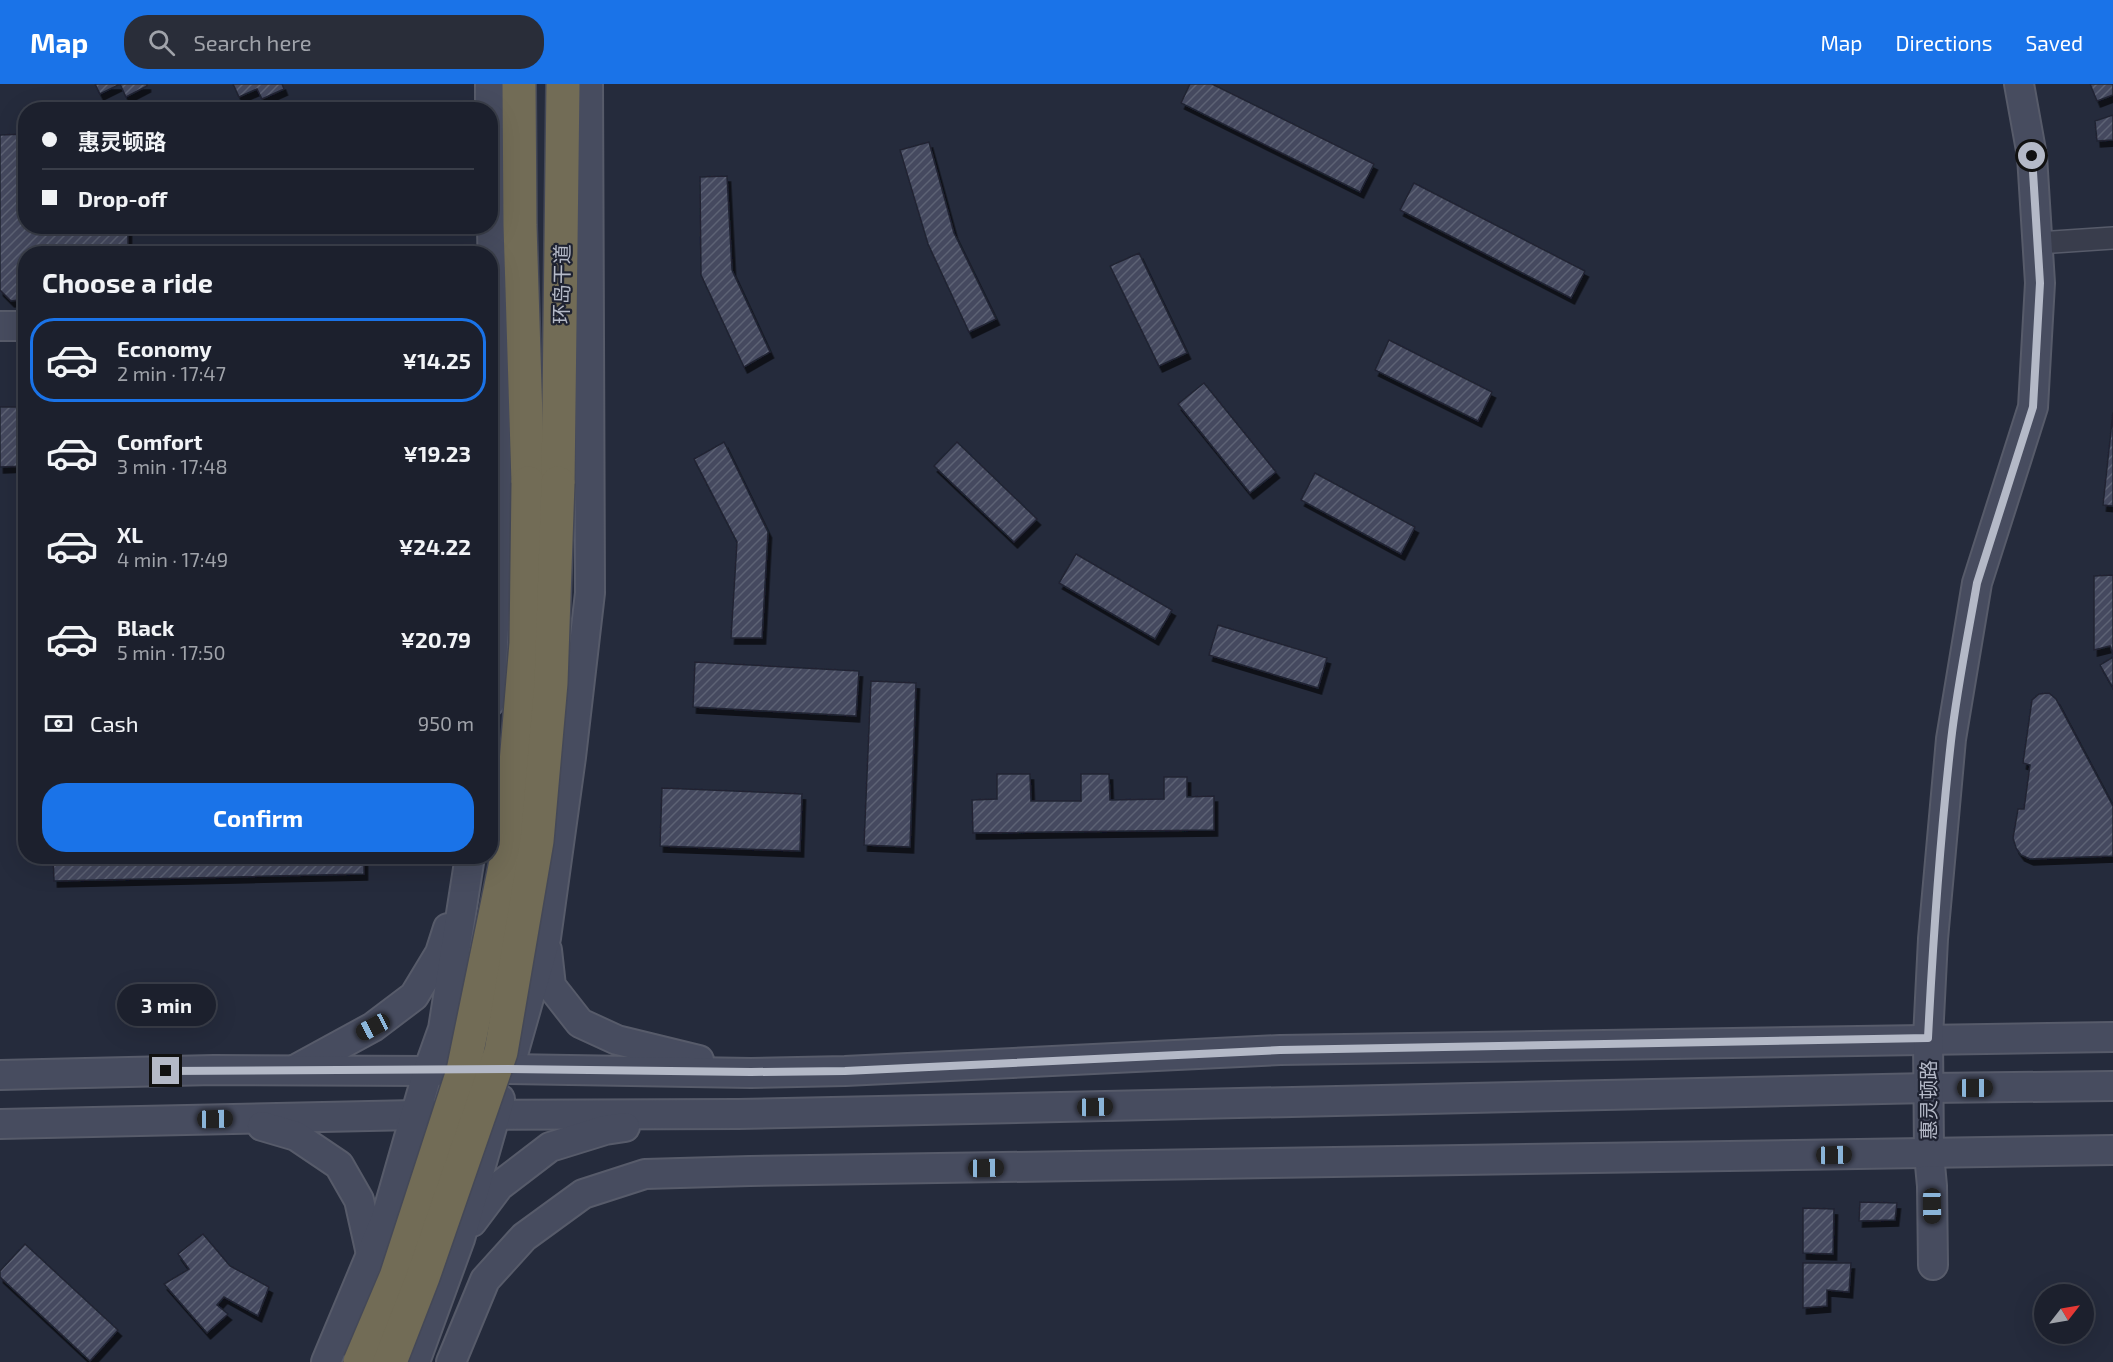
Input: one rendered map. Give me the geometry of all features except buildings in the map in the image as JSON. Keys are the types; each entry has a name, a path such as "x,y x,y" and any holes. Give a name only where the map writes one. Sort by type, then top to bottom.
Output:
{"highway":[{"name":"环岛干道","path":"519,84 520,225 543,483"},
{"name":"环岛干道","path":"543,483 562,84"},
{"path":"360,1362 396,1277 463,1071 509,847 526,643 543,483"},
{"path":"390,1362 423,1277 501,1052 537,841 551,683 543,483"}],"main road":[{"path":"490,84 490,102"},
{"path":"416,1362 460,1239 546,938 571,757 590,593 588,84"},
{"name":"惠灵顿路","path":"1933,1265 1928,1038 1933,939 1951,739 1977,583 2033,407 2040,283 2032,156 2019,84"},
{"path":"0,326 18,326"},
{"path":"292,1071 373,1027 414,996 440,953 469,865"},
{"path":"326,1362 385,1221 428,1071 443,1029 469,865"},
{"path":"546,938 551,986 580,1023 617,1040 751,1072"},
{"path":"0,1076 214,1070 856,1071 1280,1050 1928,1038 2113,1037"},
{"path":"0,1124 415,1115 738,1114 2113,1086"},
{"path":"460,1239 499,1186 550,1147 605,1130 738,1114"},
{"path":"239,1119 296,1136 339,1165 359,1200 371,1254"},
{"path":"451,1362 486,1280 524,1237 583,1194 645,1174 2113,1150"}],"street":[{"path":"2038,243 2113,238"}],"route":[{"path":"166,1071 508,1069 845,1071 1280,1050 1928,1038 1933,939 1951,739 1973,605 1977,583 2033,407 2040,283 2032,156"}]}
